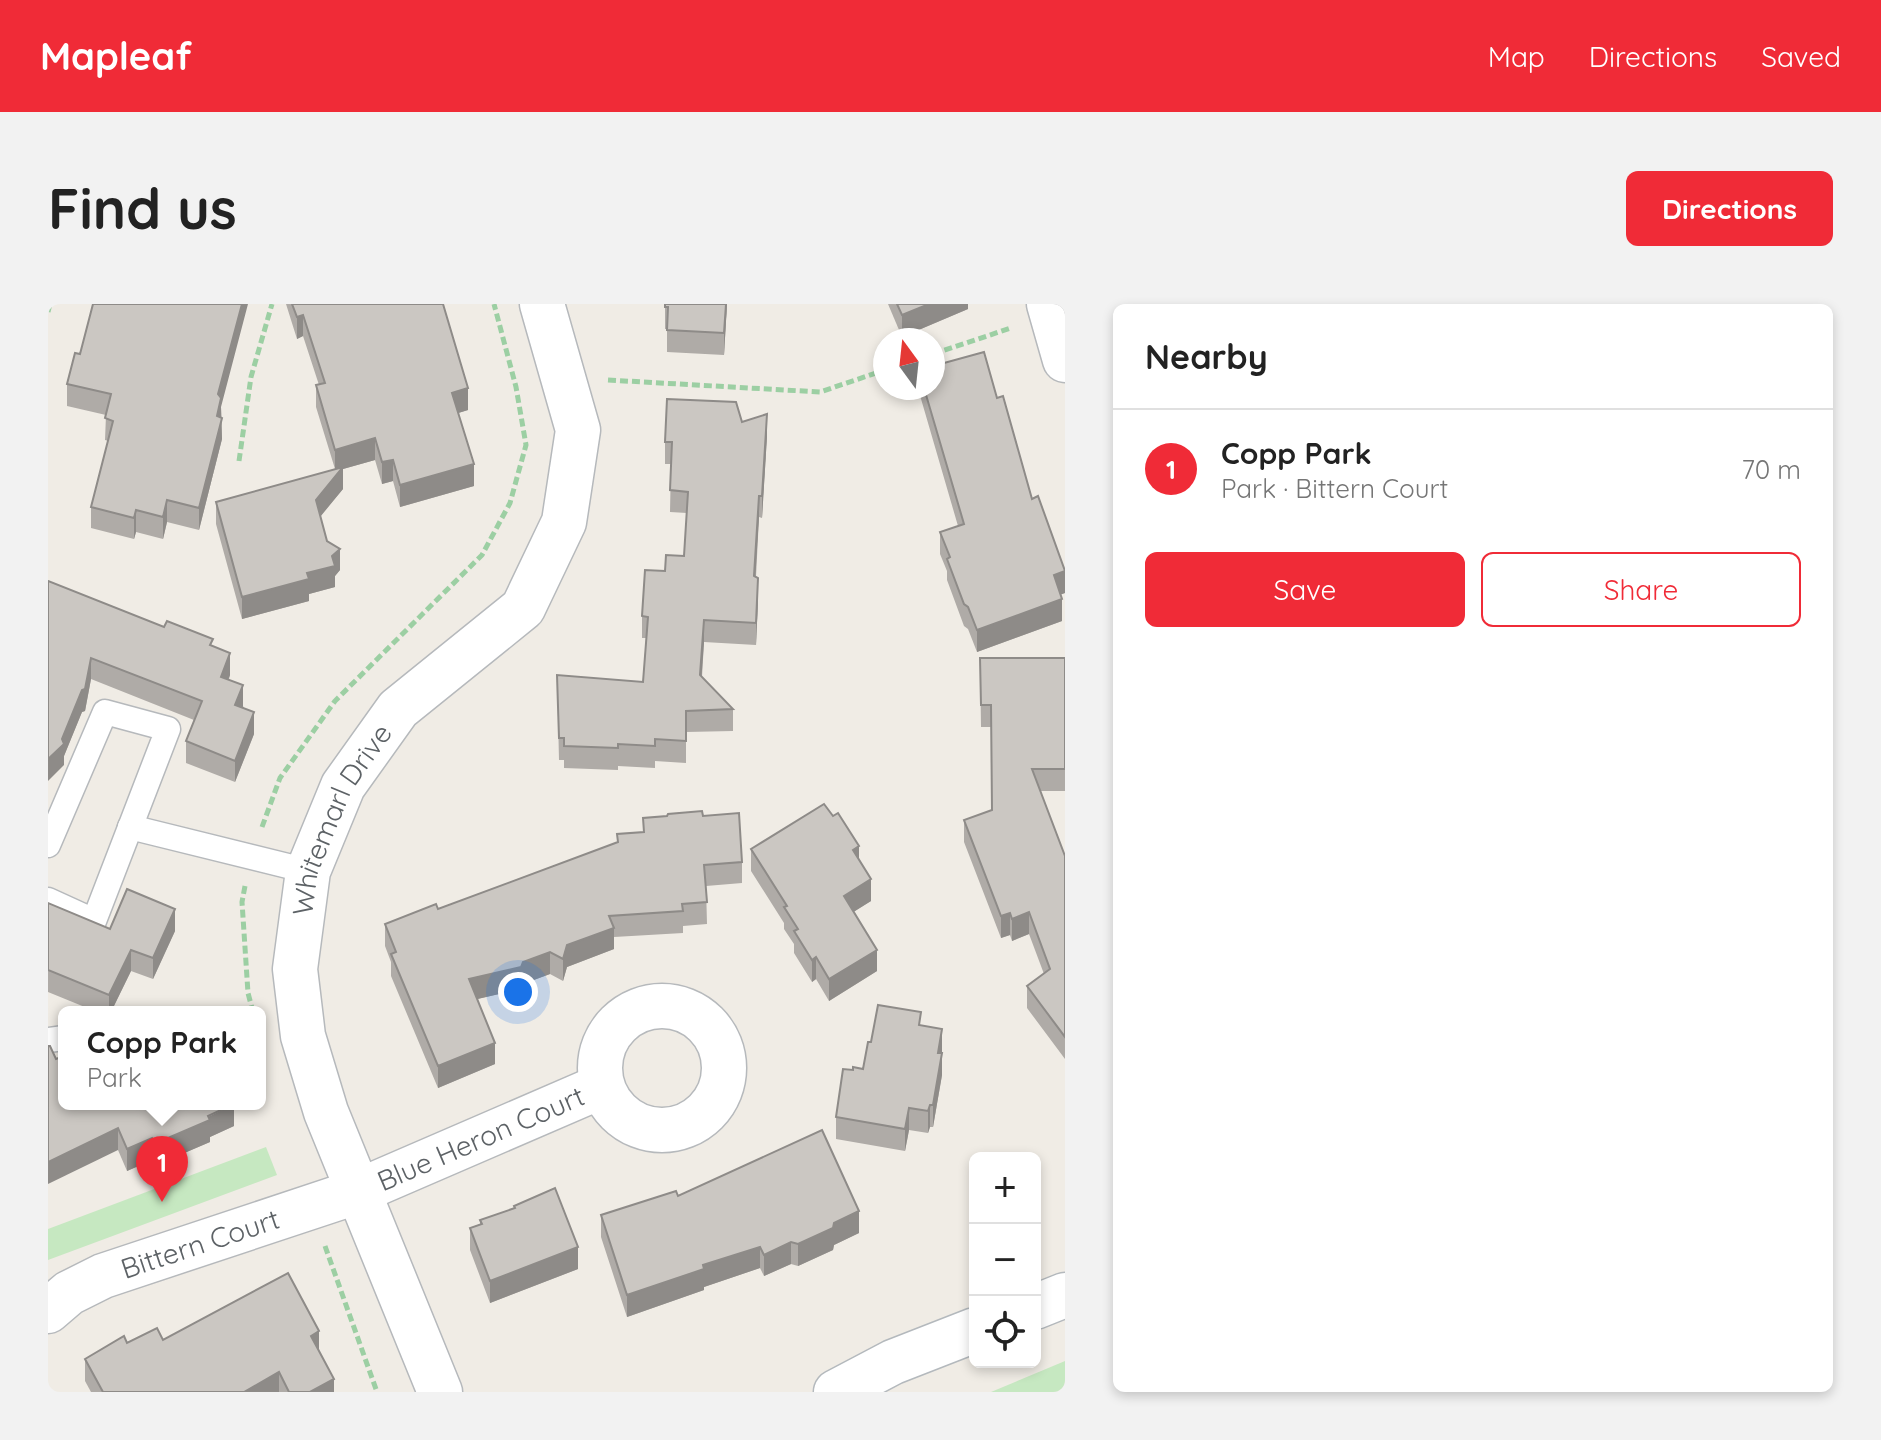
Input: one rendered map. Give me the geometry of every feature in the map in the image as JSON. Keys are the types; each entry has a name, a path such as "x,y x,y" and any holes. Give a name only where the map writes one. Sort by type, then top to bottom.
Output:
{"street":[{"name":"Whitemarl Drive","path":"440,1392 326,1112 303,1036 295,969 308,871 343,786 398,709 523,608 564,522 578,430 542,304"},
{"path":"1050,309 1065,360"},
{"name":"Blue Heron Court","path":"359,1191 602,1086"},
{"name":"Bittern Court","path":"48,1311 69,1293 103,1276 359,1191"},
{"path":"1041,1305 1065,1295"},
{"path":"836,1392 893,1362 969,1332"}],"lane":[{"path":"48,845 105,712 168,729 94,921 48,900"},
{"path":"130,827 308,871"}],"path":[{"path":"48,312 50,304"},
{"path":"239,461 251,377 272,304"},
{"path":"251,1006 242,902 250,857 280,778 335,701 482,555 510,503 526,445 516,387 494,304"},
{"path":"945,349 1050,309"},
{"path":"563,377 820,392 873,374"}],"green space":[{"path":"266,1147 277,1175 48,1260 48,1229"},
{"path":"1065,1361 1065,1392 991,1392"}],"building":[{"path":"93,304 242,304 218,394 221,398 217,416 222,418 199,508 167,500 163,517 136,510 134,518 91,507 113,421 105,418 111,394 67,384 75,353 80,354"},
{"path":"292,304 443,304 468,388 452,393 474,464 400,485 393,460 382,462 375,438 335,450 316,385 325,383 303,315 297,317"},
{"path":"665,304 726,304 724,333 667,330 668,307"},
{"path":"897,304 929,304 902,315"},
{"path":"984,352 997,398 1003,396 1032,499 1038,496 1065,571 1054,575 1062,599 977,630 947,559 950,557 940,532 964,524 928,400 945,400 945,363"},
{"path":"667,399 736,402 742,422 767,414 754,576 758,578 756,623 704,620 700,675 733,709 686,711 686,741 655,739 655,746 618,744 618,748 564,746 564,738 559,738 557,675 643,682 648,617 642,616 645,570 665,571 666,555 684,556 688,492 670,490 672,442 665,442"},
{"path":"343,467 316,500 327,541 340,549 332,556 335,566 307,573 309,579 242,597 216,502"},
{"path":"48,581 164,627 167,621 213,639 210,645 230,653 221,677 243,685 235,705 254,712 235,761 186,741 202,701 91,658 85,689 62,739 64,744 48,759"},
{"path":"980,658 1065,658 1065,769 1032,769 1065,856 1065,1037 1027,986 1050,969 1029,912 1012,919 1010,913 1001,916 964,820 992,810 991,705 981,705"},
{"path":"824,804 833,816 838,813 859,846 853,850 871,879 844,896 877,950 829,979 816,957 812,960 794,931 798,929 784,907 787,906 751,849"},
{"path":"702,811 703,816 739,813 742,862 704,865 707,902 682,904 683,911 609,916 614,928 567,945 563,959 550,952 523,962 521,967 469,979 495,1043 438,1066 391,954 396,952 385,924 436,904 438,909 618,842 617,834 644,832 643,818"},
{"path":"127,889 175,909 153,958 131,950 109,995 48,970 48,903 110,929"},
{"path":"878,1005 921,1012 919,1025 942,1029 938,1053 942,1053 933,1105 928,1111 909,1108 905,1129 836,1117 843,1069 863,1069"},
{"path":"48,1046 58,1058 58,1110 221,1110 208,1116 210,1120 154,1144 152,1138 127,1149 118,1128 48,1162"},
{"path":"822,1130 859,1211 834,1223 833,1228 798,1244 791,1242 764,1255 760,1247 703,1265 704,1269 627,1295 601,1215 676,1191 678,1196"},
{"path":"555,1188 578,1247 490,1281 470,1228 482,1224 480,1220 515,1208"},
{"path":"288,1273 319,1331 311,1336 334,1379 310,1392 289,1392 279,1372 244,1392 103,1392 85,1359 124,1336 127,1343 157,1328 163,1340"}],"place":[{"name":"Copp Park","path":"162,1202"}]}
